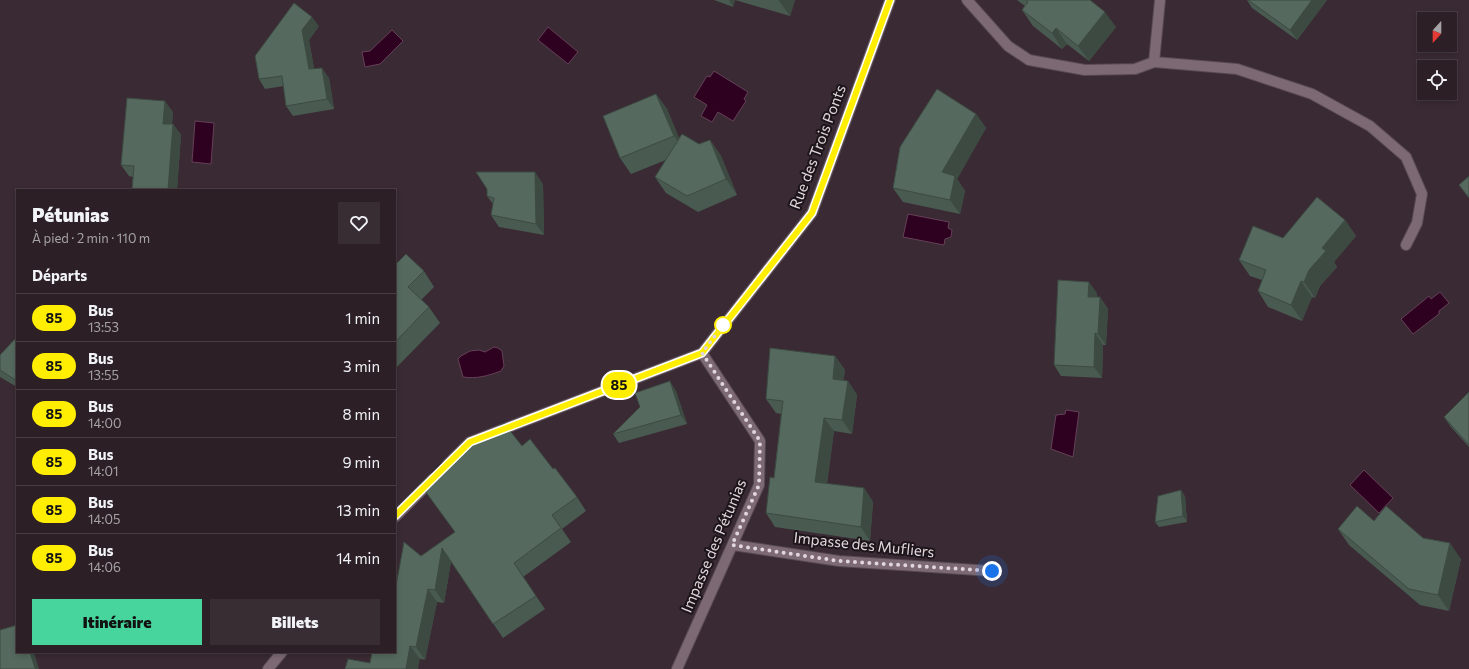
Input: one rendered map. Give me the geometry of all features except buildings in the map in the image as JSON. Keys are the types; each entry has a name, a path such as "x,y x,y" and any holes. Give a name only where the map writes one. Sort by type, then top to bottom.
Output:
{"street":[{"name":"Rue des Trois Ponts","path":"702,353 812,213 890,0"},
{"path":"967,0 1008,46 1029,60 1085,70 1135,69 1154,62 1238,69 1312,94 1370,126 1406,158 1422,194 1417,223 1406,245"},
{"path":"1154,62 1160,0"},
{"path":"396,515 470,442 702,353"},
{"name":"Impasse des Pétunias","path":"677,669 759,485 760,441 702,353"},
{"name":"Impasse des Mufliers","path":"732,545 839,561 992,571"},
{"path":"268,669 281,653"}],"shaded area":[{"path":"548,27 578,52 568,64 538,40"},
{"path":"392,30 403,41 380,64 365,67 362,52 370,51"},
{"path":"714,71 748,92 744,99 746,101 733,121 718,112 712,122 701,116 707,105 694,97 707,76 710,77"},
{"path":"195,121 214,123 211,164 192,162"},
{"path":"908,214 949,222 948,228 952,230 951,237 945,239 944,245 903,237"},
{"path":"1440,292 1449,303 1439,311 1439,314 1413,334 1401,319 1429,296 1431,299"},
{"path":"494,347 502,351 504,366 501,371 482,377 463,377 458,359 461,356 470,351 479,350 485,352"},
{"path":"1066,410 1079,412 1073,457 1051,449 1056,415 1065,414"},
{"path":"1364,470 1393,498 1379,513 1350,485"}],"bus line":[{"name":"85","path":"396,515 470,442 702,353 812,213 890,0"}],"route":[{"path":"723,325 702,353 760,441 759,485 732,545 839,561 992,571"}]}
